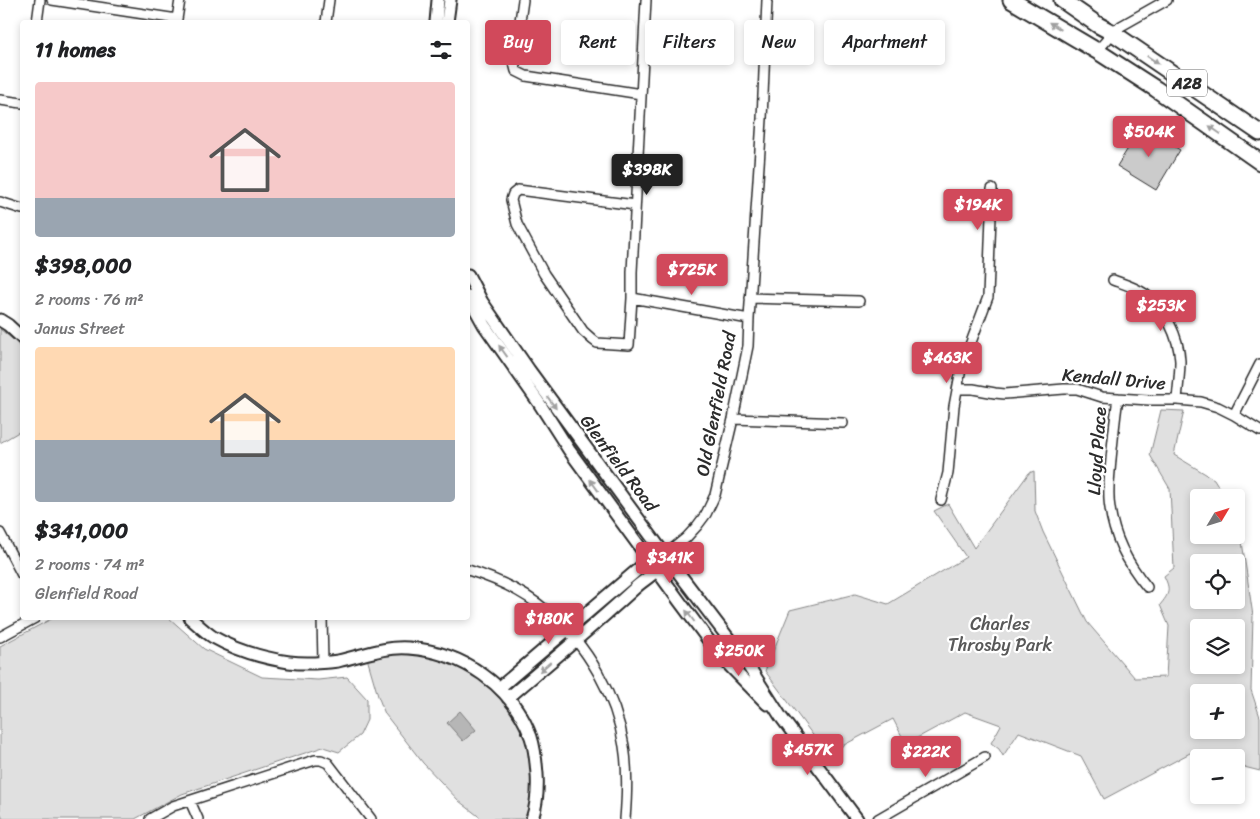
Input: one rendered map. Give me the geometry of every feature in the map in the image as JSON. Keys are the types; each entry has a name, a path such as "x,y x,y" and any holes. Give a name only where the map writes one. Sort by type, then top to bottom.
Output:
{"highway":[{"name":"A28","path":"1011,0 1097,51 1156,89 1260,162"},
{"path":"1051,0 1098,25"},
{"name":"A28","path":"1062,0 1260,133"}],"main road":[{"path":"430,20 432,0"},
{"path":"436,20 438,0"},
{"path":"447,20 450,0"},
{"name":"Glenfield Road","path":"470,279 482,302 528,370 742,656 781,717 856,819"},
{"name":"Glenfield Road","path":"470,300 484,325 539,403 569,450 656,570 721,657 781,717"},
{"path":"0,320 20,336"},
{"path":"500,688 650,560 665,555"},
{"path":"508,698 659,568 665,555"},
{"path":"192,620 212,636 236,648 262,657 290,662 338,661 384,649 407,648 453,658 466,664 492,680 500,688 526,725 535,752 538,782 532,819"}],"street":[{"path":"37,20 40,0"},
{"path":"52,0 177,19 180,0"},
{"path":"326,20 329,0"},
{"path":"523,0 514,63 516,71 526,76 641,94"},
{"path":"635,205 518,190 513,194 512,200 518,224 544,274 583,331 598,343 628,344 632,298 646,0"},
{"name":"Old Glenfield Road","path":"665,555 686,538 697,526 706,514 714,495 733,419 748,346 748,319 762,119 767,0"},
{"path":"1097,51 1121,26 1167,0"},
{"path":"0,100 20,104"},
{"path":"941,500 948,473 954,406 961,369 988,297 992,189"},
{"path":"0,202 20,209"},
{"path":"1113,280 1146,294 1170,322 1180,360 1177,400"},
{"path":"632,298 748,319"},
{"path":"750,298 859,301"},
{"path":"1234,414 1260,364"},
{"name":"Kendall Drive","path":"958,389 973,389 1005,394 1077,389 1102,397 1177,400 1218,407 1234,414 1260,431"},
{"name":"Lloyd Place","path":"1118,398 1108,491 1109,507 1125,556 1134,572 1147,587"},
{"path":"733,419 843,423"},
{"path":"0,533 20,571"},
{"path":"470,571 524,594 548,612 567,630 597,672 609,695 624,747 627,787 625,819"},
{"path":"0,637 31,620"},
{"path":"322,620 324,662"},
{"path":"878,819 986,757"},
{"path":"150,819 173,806 315,760 328,763 371,819"},
{"path":"190,801 198,819"}],"green space":[{"path":"0,329 20,348 20,431 0,443"},
{"name":"Charles Throsby Park","path":"1161,410 1184,411 1174,455 1214,479 1220,489 1190,489 1190,544 1242,544 1244,554 1190,554 1190,609 1245,609 1245,562 1253,616 1251,690 1260,717 1260,771 1245,767 1245,749 1190,749 1190,753 1104,799 1081,756 1019,732 1003,756 999,749 991,743 1001,725 965,712 906,744 893,719 827,754 765,671 790,610 855,594 888,604 966,557 934,511 948,504 974,548 1029,473 1034,471 1035,511 1043,532 1087,622 1135,678 1166,677 1169,626 1160,605 1168,592 1168,585 1164,576 1174,568 1170,489 1150,455"},
{"path":"49,620 171,620 204,649 262,677 318,680 347,677 367,699 367,720 360,735 339,752 323,747 182,794 135,819 3,819 0,813 0,646"},
{"path":"421,653 453,662 468,670 509,708 520,727 529,750 533,796 527,819 482,819 459,801 423,763 385,714 367,658 391,654"}],"shaded area":[{"path":"460,711 476,730 463,741 447,723"}],"building":[{"path":"1142,126 1180,150 1156,190 1117,166"}]}
